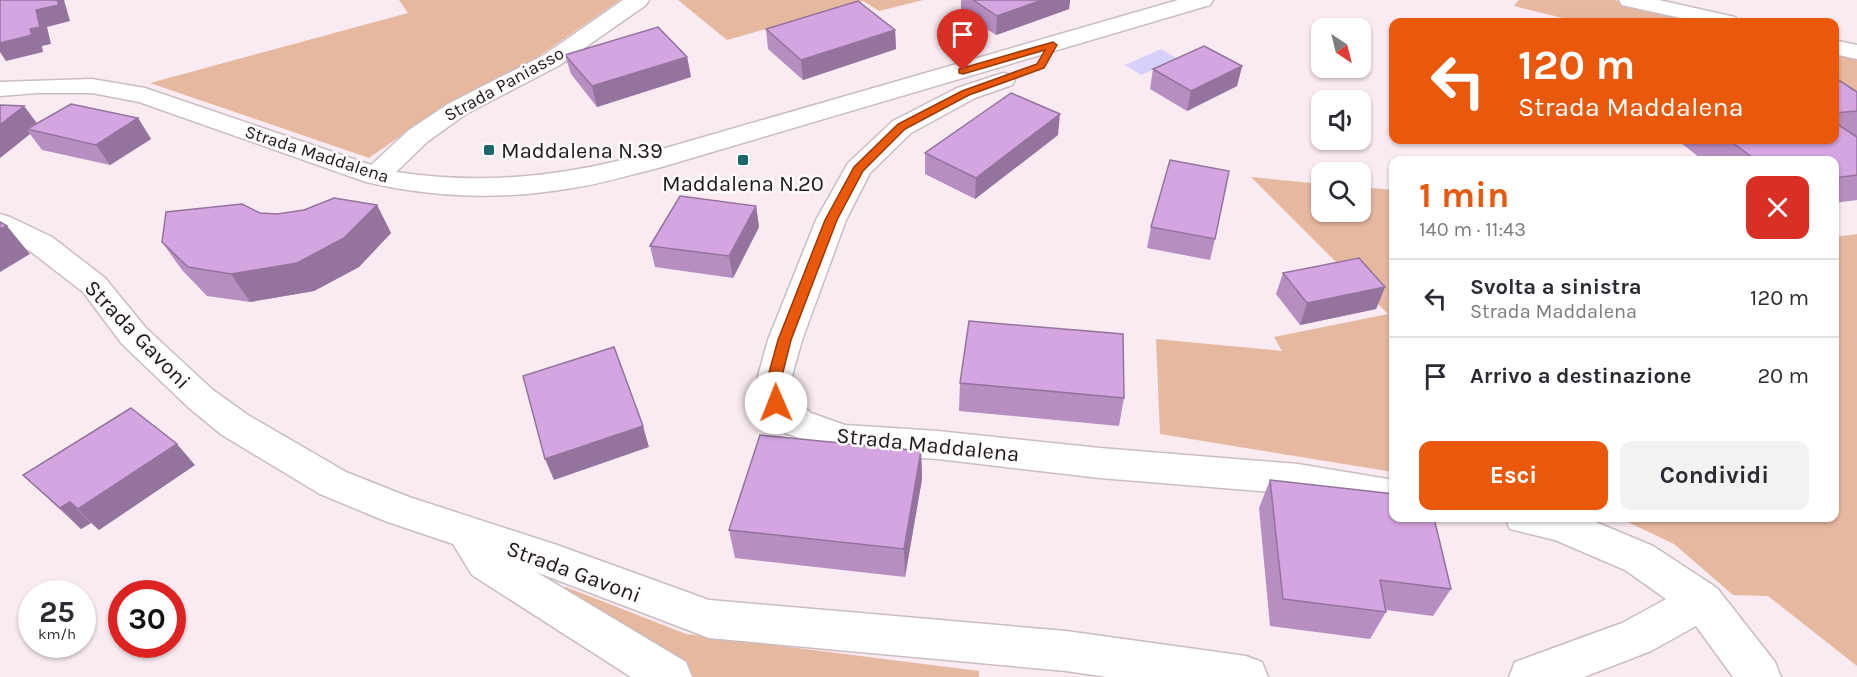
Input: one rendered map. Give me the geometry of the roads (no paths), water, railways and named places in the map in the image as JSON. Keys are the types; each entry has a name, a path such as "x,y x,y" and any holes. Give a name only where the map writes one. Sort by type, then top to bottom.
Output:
{"street":[{"name":"Strada Paniasso","path":"376,176 418,136 457,109 552,60 638,0"},
{"name":"Strada Maddalena","path":"0,89 92,86 145,96 376,176 401,181 483,187 560,182 648,162 1202,0"},
{"path":"1630,0 1709,18"},
{"name":"Strada Maddalena","path":"1053,45 1041,66 966,93 902,127 858,170 831,220 784,340 775,376 776,403 798,423 844,438 938,445 1100,463 1298,479 1389,494"},
{"path":"1839,48 1857,52"},
{"name":"Strada Gavoni","path":"0,223 41,244 94,285 134,336 201,399 235,425 333,483 388,506 567,565 709,619 1066,651 1246,677"},
{"path":"1548,522 1560,524 1639,558 1702,601 1759,677"},
{"path":"468,534 486,563 670,677"},
{"path":"1531,677 1636,637 1702,601"}],"place":[{"name":"Maddalena N.39","path":"489,150"},
{"name":"Maddalena N.20","path":"743,160"}]}
